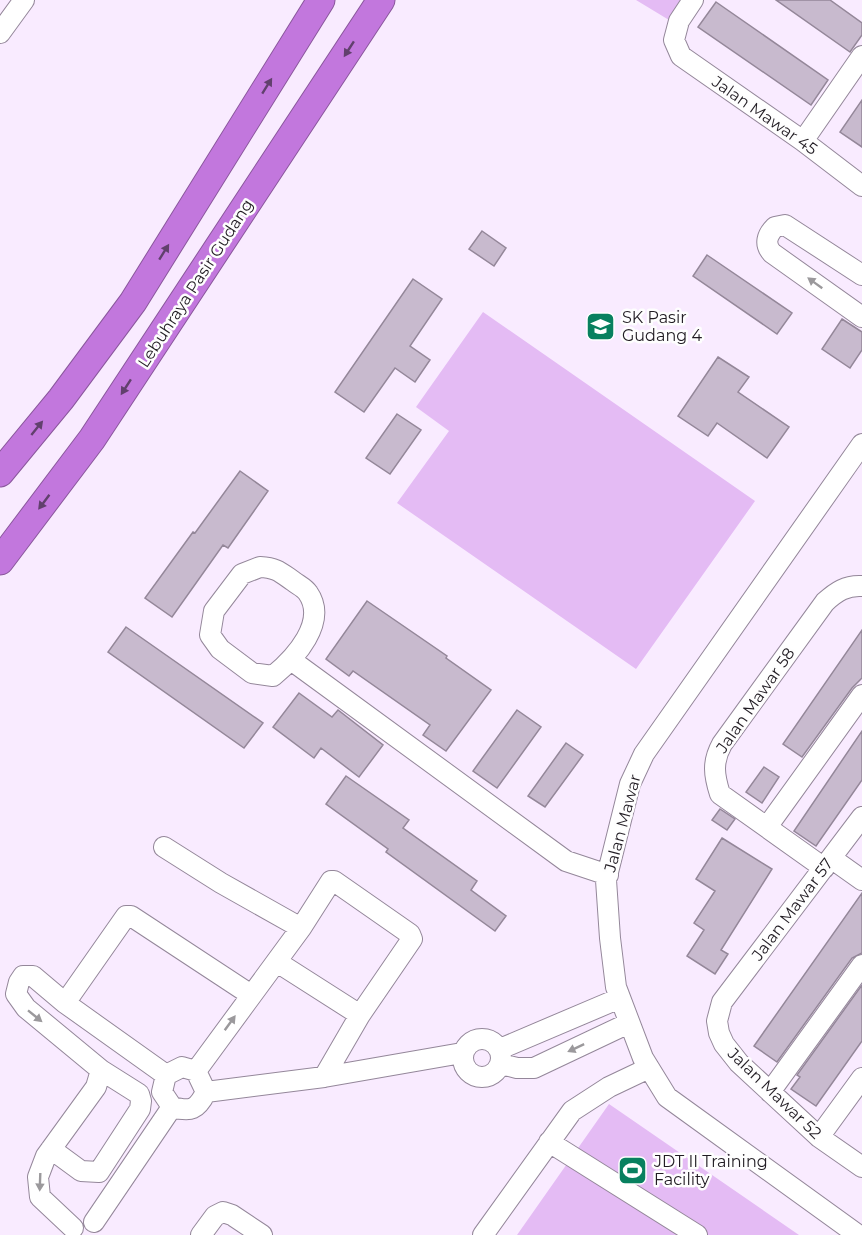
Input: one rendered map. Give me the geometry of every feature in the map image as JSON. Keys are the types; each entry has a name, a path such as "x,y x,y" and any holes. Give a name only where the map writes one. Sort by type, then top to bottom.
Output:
{"highway":[{"path":"0,473 61,399 133,302 321,0"},
{"name":"Lebuhraya Pasir Gudang","path":"0,561 92,439 381,0"}],"street":[{"path":"0,32 24,0"},
{"name":"Jalan Mawar 45","path":"693,0 678,21 674,40 681,56 803,141 862,186"},
{"path":"803,141 862,56"},
{"path":"862,275 785,225 775,227 767,239 772,253 862,317"},
{"name":"Jalan Mawar","path":"858,1235 667,1097 649,1068 616,987 606,880 630,784 644,754 862,444"},
{"path":"260,567 274,568 308,591 315,609 312,627 291,660 273,676 252,673 220,649 210,635 214,611 242,574 260,567"},
{"name":"Jalan Mawar 58","path":"862,586 846,587 834,593 825,602 722,744 716,756 714,769 720,794 767,827 862,880"},
{"path":"291,660 566,861 608,874"},
{"path":"767,827 862,695"},
{"name":"Jalan Mawar 57","path":"722,1002 862,817"},
{"path":"164,847 221,883 301,928"},
{"path":"196,1071 277,962 331,881 334,881 410,934 412,939 360,1015 324,1077"},
{"path":"65,1004 126,916 131,916 251,995"},
{"path":"277,962 360,1015"},
{"path":"770,1092 862,965"},
{"path":"51,1149 81,1171 99,1172 140,1109 141,1101 139,1094 101,1070 26,1008 16,994 23,976 33,976 65,1004 166,1075"},
{"path":"462,1053 464,1068 476,1078 492,1076 500,1056 620,998"},
{"name":"Jalan Mawar 52","path":"722,1002 717,1021 724,1044 739,1063 819,1137 862,1167"},
{"path":"206,1092 324,1077 462,1053 472,1041 487,1039 500,1056 517,1068 534,1068 629,1023"},
{"path":"166,1075 182,1067 196,1071 206,1092"},
{"path":"483,1235 566,1118 583,1102 649,1068"},
{"path":"101,1070 96,1087 46,1155 38,1177 40,1197 73,1232 82,1220 96,1228 172,1107"},
{"path":"166,1075 162,1092 172,1107 186,1111 199,1105 206,1092"},
{"path":"819,1137 862,1078"},
{"path":"549,1142 697,1235"},
{"path":"201,1235 215,1216 223,1212 232,1215 262,1235"}],"shaded area":[{"path":"636,0 683,0 669,20"},
{"path":"483,312 755,501 636,669 397,503 449,431 416,407"},
{"name":"JDT II Training Facility","path":"609,1104 799,1235 517,1235"}],"building":[{"path":"776,0 830,0 862,23 862,35 850,52"},
{"path":"716,2 828,80 811,105 698,27"},
{"path":"862,100 862,147 840,132"},
{"path":"482,231 506,248 494,266 469,249"},
{"path":"707,255 792,313 777,334 693,276"},
{"path":"413,279 442,299 410,346 430,360 415,382 395,368 364,412 335,392"},
{"path":"842,319 862,332 862,350 850,368 822,349"},
{"path":"718,357 749,377 738,392 789,427 767,458 717,423 708,436 678,416"},
{"path":"397,414 421,430 390,474 366,458"},
{"path":"240,471 268,491 228,548 223,545 172,617 145,598"},
{"path":"367,601 447,656 446,658 491,690 446,751 423,735 430,725 353,671 349,676 326,659"},
{"path":"126,627 263,723 244,748 108,652"},
{"path":"862,630 862,678 852,688 802,757 783,744"},
{"path":"299,693 332,717 338,710 383,745 359,777 321,748 314,758 273,727"},
{"path":"517,710 541,727 497,788 473,771"},
{"path":"862,731 862,780 816,846 794,831"},
{"path":"566,743 583,755 545,807 528,796"},
{"path":"764,767 779,777 762,803 746,792"},
{"path":"346,776 409,820 403,828 477,881 471,890 506,916 495,931 386,852 388,849 326,804"},
{"path":"720,809 735,819 727,830 712,820"},
{"path":"722,838 772,869 721,950 728,954 715,974 687,956 704,930 694,923 715,891 696,879"},
{"path":"862,893 862,953 852,958 777,1062 754,1046"},
{"path":"862,985 862,1041 816,1106 791,1089 800,1077 797,1075"}],"place":[{"name":"SK Pasir Gudang 4","path":"601,326"},
{"name":"JDT II Training Facility","path":"633,1170"}]}
